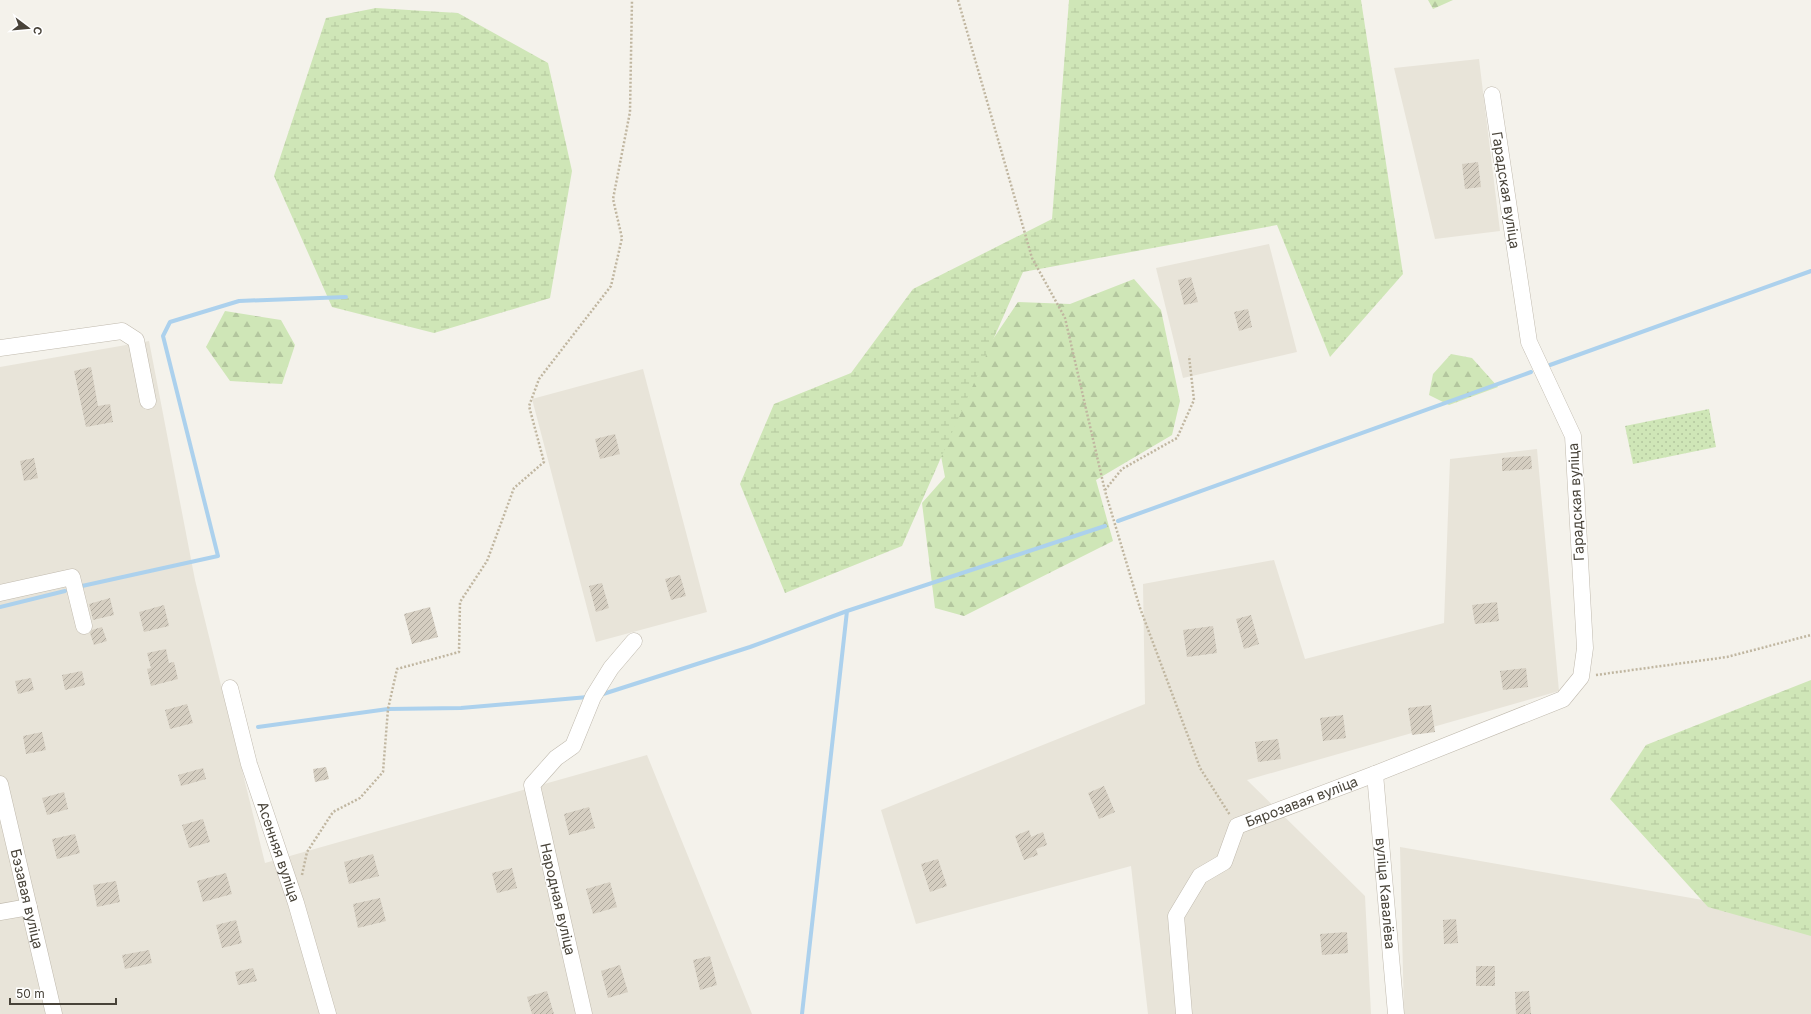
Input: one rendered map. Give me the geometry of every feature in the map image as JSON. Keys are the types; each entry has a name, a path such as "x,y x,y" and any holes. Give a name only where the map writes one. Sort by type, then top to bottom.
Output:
{"street":[{"name":"Гарадская вуліца","path":"1492,95 1529,342 1573,436 1585,648 1581,677"},
{"path":"0,348 122,331 136,340 148,401"},
{"path":"0,593 72,577 84,626"},
{"name":"Народная вуліца","path":"584,1014 532,785 556,758 574,746 593,697 611,668 634,641"},
{"name":"Бярозавая вуліца","path":"1184,1014 1176,916 1200,876 1224,862 1237,826 1375,774 1563,698 1581,677"},
{"name":"Асенняя вуліца","path":"230,688 249,764 296,903 328,1014"},
{"name":"вуліца Кавалёва","path":"1375,774 1396,1014"},
{"name":"Бэзавая вуліца","path":"0,784 54,1014"},
{"path":"0,912 29,907"}],"path":[{"path":"296,903 307,852 333,812 360,798 383,772 388,709 397,669 459,652 460,602 487,561 514,488 544,462 529,406 539,379 611,286 622,238 613,199 630,112 632,0"},
{"path":"958,0 1032,258 1064,318 1105,491 1140,608 1200,768 1237,826"},
{"path":"1105,491 1122,469 1177,438 1194,400 1189,356"},
{"path":"1581,677 1727,657 1811,635"}],"shaded area":[{"path":"1479,59 1500,231 1435,239 1394,68"},
{"path":"1269,244 1297,352 1183,378 1156,268"},
{"path":"149,341 195,580 265,863 647,755 752,1014 0,1014 0,367"},
{"path":"643,369 707,612 596,642 532,399"},
{"path":"1537,449 1559,691 1247,780 1365,896 1371,1014 1148,1014 1131,866 916,924 881,810 1145,704 1143,584 1274,560 1305,659 1444,623 1450,459"},
{"path":"1400,847 1811,919 1811,1014 1404,1014"}],"green space":[{"path":"1069,0 1361,0 1403,274 1330,357 1277,225 1023,272 902,546 785,593 740,484 774,404 851,373 913,289 1052,219"},
{"path":"1428,0 1453,0 1433,9"},
{"path":"376,8 458,13 548,63 572,171 550,298 434,333 332,307 274,176 326,18"},
{"path":"1134,279 1161,310 1180,401 1172,435 1096,480 1113,541 964,616 935,608 922,503 945,477 935,425 1018,302 1070,304"},
{"path":"225,311 281,320 295,345 282,384 230,381 206,347"},
{"path":"1451,354 1472,358 1498,387 1449,405 1429,395 1433,374"},
{"path":"1709,409 1716,447 1633,464 1625,426"},
{"path":"1811,680 1811,936 1708,907 1610,799 1646,745"}],"building":[{"path":"1478,162 1481,187 1465,189 1462,164"},
{"path":"1191,277 1198,302 1184,305 1178,280"},
{"path":"1248,309 1252,327 1239,331 1234,312"},
{"path":"91,367 98,406 110,404 113,422 86,427 74,371"},
{"path":"615,434 620,454 600,459 595,439"},
{"path":"1531,456 1532,469 1502,471 1502,458"},
{"path":"34,458 38,478 24,481 20,461"},
{"path":"680,575 686,596 671,600 665,579"},
{"path":"602,583 609,608 596,612 589,586"},
{"path":"110,598 114,615 93,620 89,604"},
{"path":"1497,602 1499,621 1475,624 1472,605"},
{"path":"164,605 169,626 144,632 139,612"},
{"path":"430,607 438,637 412,644 404,614"},
{"path":"1251,615 1259,644 1244,649 1236,619"},
{"path":"1213,626 1217,653 1187,657 1183,630"},
{"path":"102,627 107,641 94,645 90,633 92,630"},
{"path":"166,649 169,663 174,662 178,679 151,686 147,669 151,668 147,653"},
{"path":"1526,668 1528,687 1503,690 1500,671"},
{"path":"82,671 85,685 65,690 62,675"},
{"path":"31,678 34,690 18,694 15,681"},
{"path":"187,704 193,723 170,729 165,710"},
{"path":"1431,705 1435,732 1412,735 1408,708"},
{"path":"1343,715 1346,738 1323,741 1320,718"},
{"path":"42,732 46,750 26,754 23,736"},
{"path":"1278,739 1281,759 1258,762 1255,742"},
{"path":"326,767 329,779 315,782 313,769"},
{"path":"203,768 206,779 181,786 178,775"},
{"path":"1104,786 1115,812 1099,819 1088,793"},
{"path":"64,792 68,809 47,815 42,798"},
{"path":"589,807 595,828 569,835 564,814"},
{"path":"203,819 210,842 189,848 182,825"},
{"path":"1029,830 1031,837 1043,832 1047,845 1036,849 1038,855 1024,860 1015,836"},
{"path":"75,834 80,853 57,859 52,839"},
{"path":"373,854 379,876 349,884 344,862"},
{"path":"938,859 947,886 930,892 921,864"},
{"path":"512,868 517,888 497,893 492,873"},
{"path":"226,873 232,894 203,902 197,881"},
{"path":"116,881 120,902 97,907 93,885"},
{"path":"610,882 617,907 593,914 586,889"},
{"path":"380,898 386,921 358,928 353,904"},
{"path":"1456,919 1458,943 1444,944 1443,920"},
{"path":"236,920 242,943 222,948 216,925"},
{"path":"1347,932 1348,953 1322,955 1320,934"},
{"path":"149,950 152,963 125,969 122,955"},
{"path":"710,956 717,985 700,990 693,960"},
{"path":"620,965 628,992 608,998 601,971"},
{"path":"1476,966 1495,966 1495,986 1476,986"},
{"path":"253,968 257,981 238,985 235,972"},
{"path":"547,991 554,1014 532,1014 527,997"},
{"path":"1529,991 1531,1014 1516,1014 1515,992"}],"waterway":[{"path":"1550,365 1811,271"},
{"path":"82,586 218,556 163,336 170,322 239,301 346,297"},
{"path":"1118,521 1531,372"},
{"path":"600,695 750,647 847,611 1105,526"},
{"path":"0,607 65,591"},
{"path":"802,1014 847,611"},
{"path":"258,727 388,709 461,708 588,697"}]}
